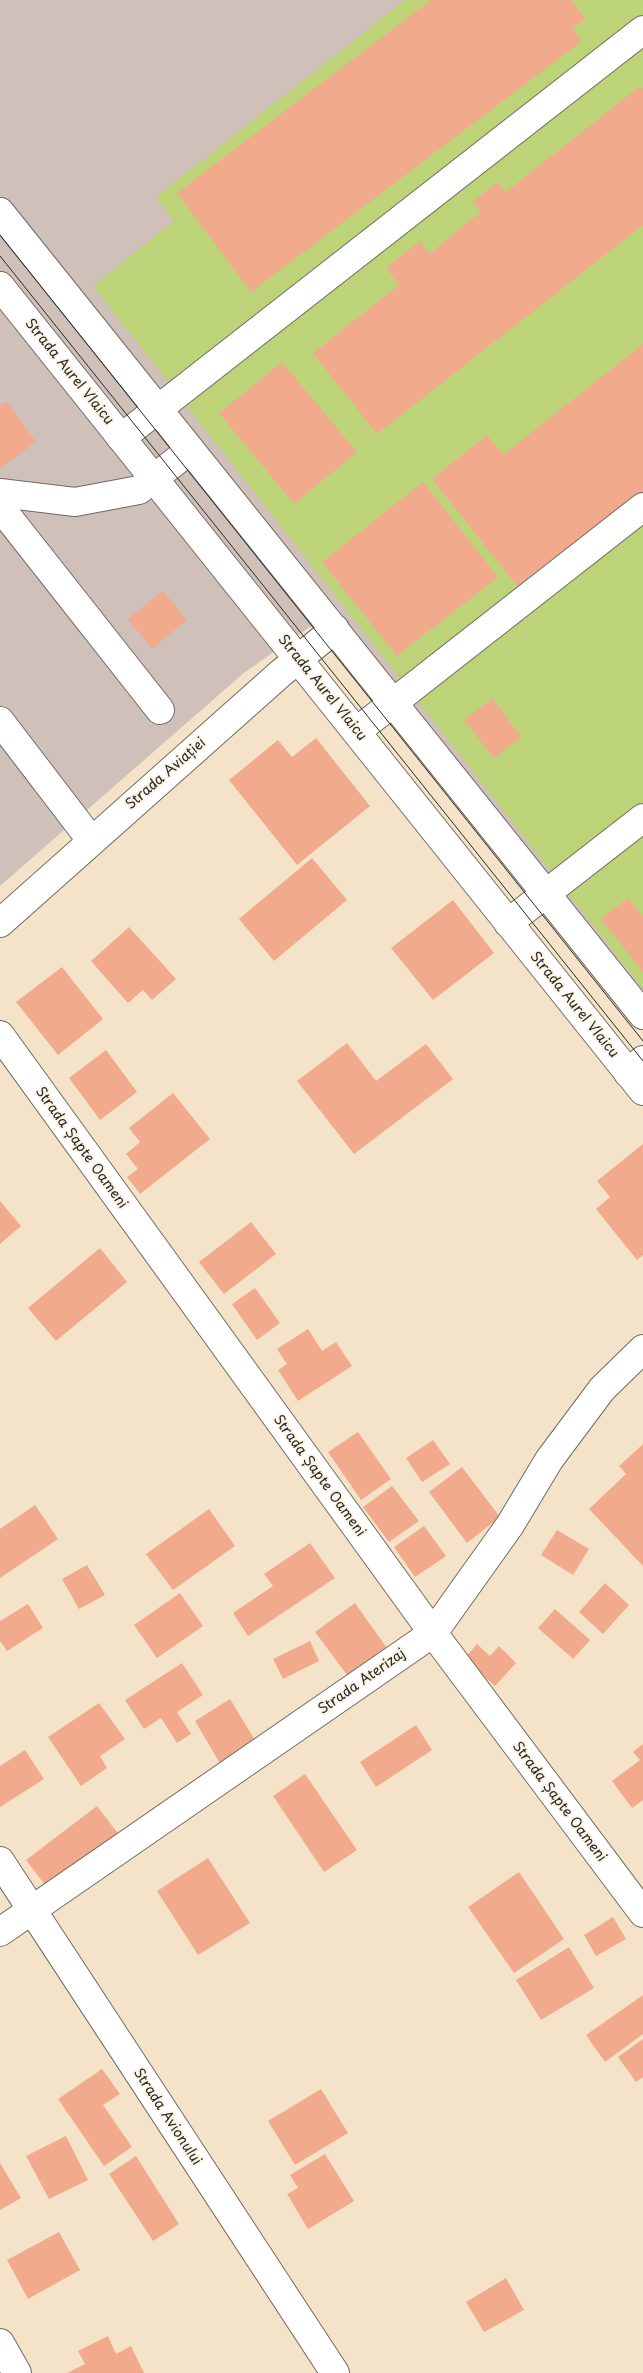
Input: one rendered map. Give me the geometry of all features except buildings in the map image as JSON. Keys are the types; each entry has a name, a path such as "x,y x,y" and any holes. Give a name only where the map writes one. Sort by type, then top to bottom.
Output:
{"street":[{"path":"121,438 643,30"},
{"path":"0,212 643,1015"},
{"name":"Strada Aurel Vlaicu","path":"0,286 357,731 508,923 638,1075"},
{"path":"0,493 76,502 139,490 190,450"},
{"path":"0,507 160,710"},
{"path":"357,731 643,507"},
{"name":"Strada Aviației","path":"0,923 91,840 298,658 335,630"},
{"path":"0,721 91,840"},
{"path":"508,923 643,818"},
{"name":"Strada Șapte Oameni","path":"0,1035 432,1633 643,1912"},
{"name":"Strada Aterizaj","path":"0,1932 432,1633 510,1526 560,1444 602,1389 643,1349"},
{"name":"Strada Avionului","path":"0,1861 335,2373"},
{"path":"0,2342 17,2373"}],"shaded area":[{"path":"0,0 643,0 643,1020 337,608 245,672 0,886"}],"green space":[{"path":"405,0 643,0 643,989 93,286 174,221 156,197"}],"tram line":[{"path":"0,235 643,1041"},
{"path":"0,256 643,1061"}]}
